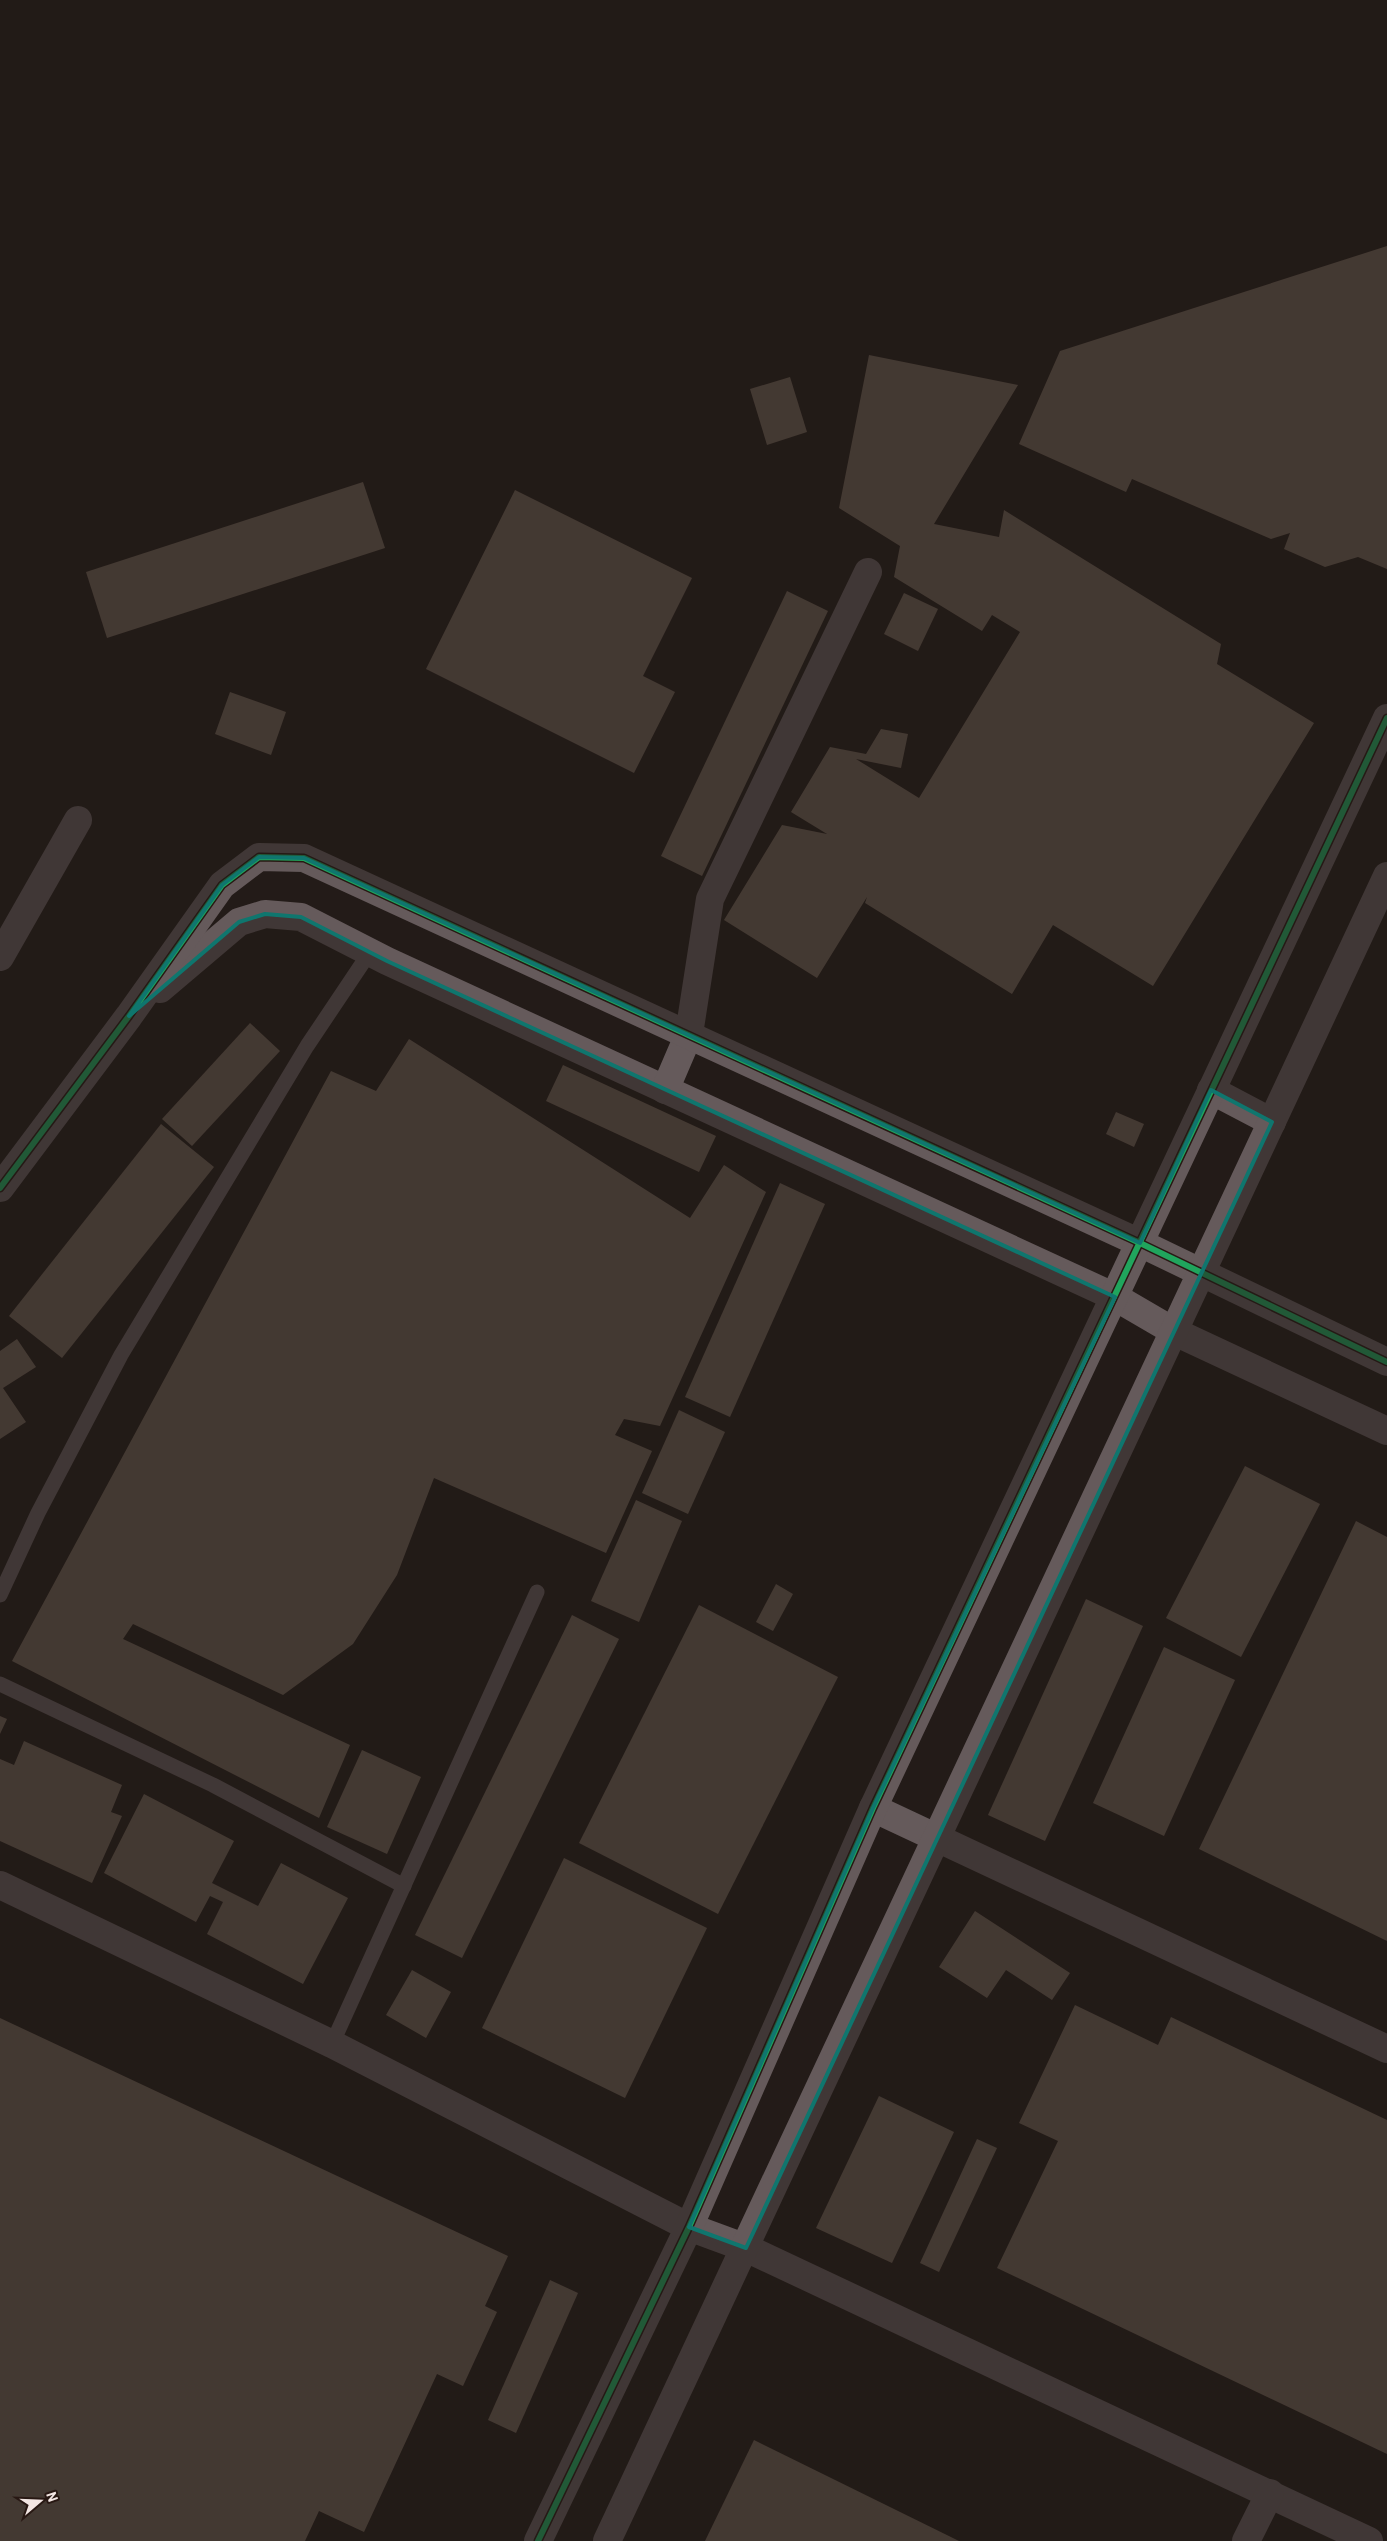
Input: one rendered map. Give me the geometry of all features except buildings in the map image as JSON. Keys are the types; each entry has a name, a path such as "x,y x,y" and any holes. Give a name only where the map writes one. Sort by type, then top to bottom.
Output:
{"street":[{"path":"665,1090 689,1034 710,900 868,572"},
{"path":"538,2541 689,2227 873,1808 1387,718"},
{"path":"0,958 78,820"},
{"path":"0,1188 129,1016 222,885 258,858 304,858 1140,1243 1201,1275 1387,1362"},
{"path":"607,2541 746,2248 1387,876"},
{"path":"129,1016 238,922 265,914 301,917 370,952 665,1090 1115,1297 1175,1332 1387,1431"},
{"path":"1212,1090 1272,1122"},
{"path":"873,1808 1387,2048"},
{"path":"0,1885 332,2044 689,2227 746,2248 1369,2541"},
{"path":"1246,2541 1270,2494"}],"lane":[{"path":"0,1595 38,1513 121,1355 307,1046 370,952"},
{"path":"332,2044 537,1592"},
{"path":"0,1684 213,1784 404,1886"}],"highlighted area":[{"path":"259,857 304,858 1140,1243 1211,1090 1272,1122 746,2248 689,2227 873,1808 1115,1297 387,961 301,917 265,914 239,922 129,1016 222,885"}],"cycle path":[{"path":"538,2541 689,2227 873,1808 1387,718"},
{"path":"0,1188 129,1016 222,885 259,857 304,858 1140,1243 1387,1362"}]}
